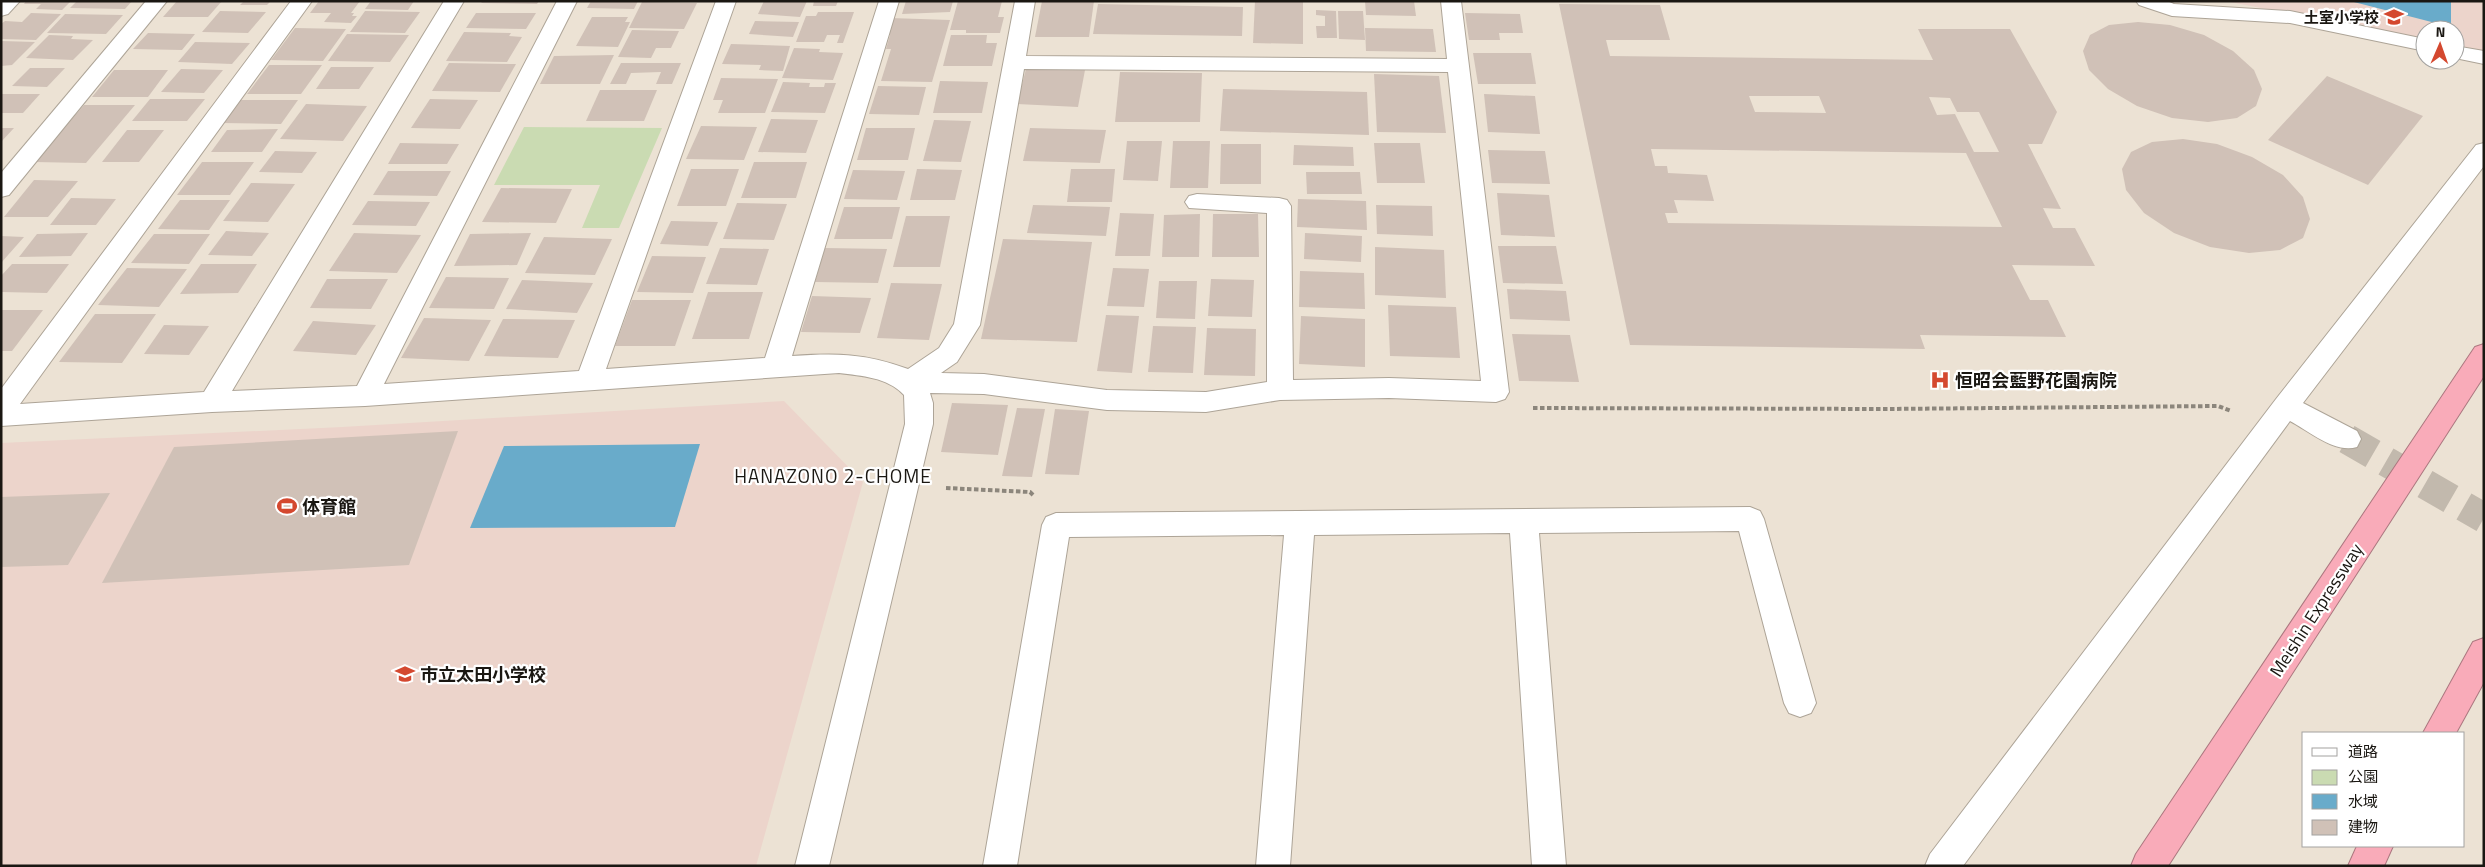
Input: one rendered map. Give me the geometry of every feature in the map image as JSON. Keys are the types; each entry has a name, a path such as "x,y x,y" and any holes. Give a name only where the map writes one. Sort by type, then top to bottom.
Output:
{"highway":[{"name":"Meishin Expressway","path":"2148,866 2484,354"},
{"path":"2440,732 2484,652"},
{"path":"2365,866 2375,847"}],"street":[{"path":"1,10 10,1"},
{"path":"1,190 157,1"},
{"path":"1,410 302,1"},
{"path":"212,402 454,1"},
{"path":"365,396 567,1"},
{"path":"589,381 726,1"},
{"path":"775,368 890,1"},
{"path":"908,382 948,355 967,325 1025,1"},
{"path":"908,382 984,384 1107,400 1206,402 1280,390 1389,388 1496,392 1451,1"},
{"path":"2146,1 2172,10 2290,17 2415,43"},
{"path":"2465,54 2484,58"},
{"path":"1014,62 1459,66"},
{"path":"1942,866 2279,416 2484,150"},
{"path":"1197,202 1279,206 1280,390"},
{"path":"1,416 212,402 365,396 839,363 886,370 908,382 919,398 919,424 812,866"},
{"path":"2279,416 2347,439"},
{"path":"1000,866 1056,525 1750,520 1800,703"},
{"path":"1524,521 1549,866"},
{"path":"1274,866 1300,523"}],"path":[{"path":"1529,408 1884,409 2218,406 2279,416"},
{"path":"904,486 1030,492 1056,525"}],"shaded area":[{"name":"土室小学校","path":"2225,1 2484,1 2484,51 2465,47 2465,20 2415,20 2415,38"},
{"name":"市立太田小学校","path":"784,401 863,482 756,866 1,866 1,443 342,427"}],"green space":[{"path":"524,127 662,128 619,228 582,228 600,185 494,185"}],"water":[{"path":"2350,1 2451,1 2451,20 2424,20"},
{"path":"700,444 675,527 470,528 504,446"}],"building":[{"path":"26,1 71,1 62,10 36,9 41,4 24,4"},
{"path":"77,1 132,1 125,9 70,8"},
{"path":"177,1 222,1 208,17 163,17"},
{"path":"244,1 271,1 267,5 240,5"},
{"path":"319,1 360,1 351,13 354,13 352,16 357,16 351,23 324,22 331,13 310,13"},
{"path":"371,1 414,1 408,10 365,9"},
{"path":"483,1 539,1 537,4 481,3"},
{"path":"591,1 638,1 634,9 587,8"},
{"path":"764,1 807,1 800,17 758,14"},
{"path":"814,1 838,1 836,6 813,6"},
{"path":"906,1 953,1 950,12 902,14"},
{"path":"958,1 1002,1 998,17 1004,17 1000,33 966,33 966,30 950,30"},
{"path":"1042,1 1094,1 1089,37 1035,37"},
{"path":"1255,1 1303,1 1303,44 1253,43"},
{"path":"1365,1 1414,1 1416,16 1366,15"},
{"path":"642,2 697,3 684,29 629,28"},
{"path":"1098,4 1243,7 1242,36 1093,34"},
{"path":"1559,4 1660,5 1670,40 1606,40 1610,56 1933,60 1918,29 2010,29 2057,112 2042,144 2028,144 2061,209 2043,208 2053,228 2075,228 2095,266 2012,265 2030,300 2048,300 2066,337 1920,335 1925,349 1630,345","holes":["1749,96 1819,96 1826,113 1755,112","1929,97 1950,98 1957,112 1979,112 1999,152 1974,152 1955,114 1937,115","1651,149 1966,153 2002,227 1668,223 1665,213 1678,213 1674,200 1714,201 1707,175 1668,173 1667,166 1655,166"]},
{"path":"1316,10 1336,11 1337,38 1317,38 1316,26 1325,26 1325,16 1316,15"},
{"path":"220,11 266,12 248,33 202,32"},
{"path":"365,11 420,12 405,33 350,32"},
{"path":"1338,11 1363,11 1365,40 1339,39"},
{"path":"818,12 854,12 843,43 837,43 840,35 827,35 824,42 796,42 806,16 816,16"},
{"path":"31,13 61,14 36,40 1,39 1,24 5,21 22,22"},
{"path":"476,13 536,13 526,29 466,28"},
{"path":"1465,13 1520,14 1523,33 1499,33 1500,40 1469,40"},
{"path":"65,14 123,15 106,34 47,33"},
{"path":"592,17 628,17 625,22 630,22 618,47 576,46"},
{"path":"890,18 950,20 932,82 881,81 891,49 886,49 890,35 884,35"},
{"path":"755,21 799,22 793,37 749,34"},
{"path":"2138,22 2170,25 2204,35 2233,51 2254,70 2262,89 2256,106 2237,118 2208,122 2172,118 2137,106 2108,89 2089,70 2083,51 2090,35 2109,25"},
{"path":"295,28 346,29 323,61 271,60"},
{"path":"1365,28 1433,29 1436,52 1366,51"},
{"path":"632,30 679,31 671,48 656,48 651,58 618,57"},
{"path":"464,32 511,33 509,36 522,37 507,62 446,61"},
{"path":"148,33 195,34 182,50 133,49"},
{"path":"347,34 409,35 390,62 328,61"},
{"path":"49,35 73,36 71,39 93,40 73,60 26,58"},
{"path":"951,35 987,35 986,43 997,43 992,66 943,66"},
{"path":"1,41 35,42 12,65 1,66"},
{"path":"195,42 250,43 232,64 178,62"},
{"path":"731,44 790,46 783,71 759,70 761,65 722,64"},
{"path":"794,48 820,49 819,52 843,53 833,80 782,78"},
{"path":"1473,53 1531,53 1536,84 1478,84"},
{"path":"614,55 600,84 540,84 554,56"},
{"path":"449,63 516,64 500,92 432,91"},
{"path":"621,63 681,63 672,84 656,84 661,72 631,73 626,84 610,84"},
{"path":"269,65 322,65 301,94 247,94"},
{"path":"331,67 374,67 359,89 316,89"},
{"path":"30,68 65,68 47,87 12,86"},
{"path":"181,69 223,70 204,93 161,92"},
{"path":"1026,69 1085,70 1078,107 1017,104"},
{"path":"114,70 168,70 148,97 92,97"},
{"path":"1120,72 1202,73 1200,122 1115,122"},
{"path":"1374,74 1439,76 1446,133 1377,132"},
{"path":"2327,76 2423,116 2368,185 2268,140"},
{"path":"721,78 778,79 765,113 718,113 723,100 713,100"},
{"path":"940,81 988,82 982,113 933,113"},
{"path":"783,82 810,83 809,87 824,87 825,83 836,83 825,113 771,112"},
{"path":"878,86 926,87 919,115 869,114"},
{"path":"1223,89 1367,92 1369,135 1220,131"},
{"path":"600,90 657,90 644,121 586,121"},
{"path":"1,94 40,94 23,113 1,113"},
{"path":"1484,94 1535,96 1540,134 1488,132"},
{"path":"150,99 205,99 187,121 132,121"},
{"path":"430,99 478,100 460,129 411,128"},
{"path":"240,100 298,100 281,124 222,123"},
{"path":"306,104 367,106 343,141 280,139"},
{"path":"84,105 135,105 86,163 34,162"},
{"path":"771,119 818,120 806,153 758,152"},
{"path":"934,120 971,121 961,162 923,161"},
{"path":"701,126 757,127 744,160 686,159"},
{"path":"1,128 14,128 1,142"},
{"path":"866,128 915,128 908,160 857,160"},
{"path":"1030,128 1106,130 1100,163 1023,161"},
{"path":"278,129 262,152 211,152 227,130"},
{"path":"127,130 164,130 139,162 102,162"},
{"path":"2183,139 2217,144 2252,157 2283,175 2303,197 2310,219 2303,238 2280,250 2249,253 2210,247 2174,233 2144,213 2126,190 2122,169 2131,152 2152,142"},
{"path":"1127,141 1162,141 1158,181 1123,180"},
{"path":"1173,141 1210,141 1208,188 1170,188"},
{"path":"400,143 459,144 447,164 388,164"},
{"path":"1374,143 1420,143 1425,183 1377,183"},
{"path":"1221,144 1261,144 1261,184 1220,184"},
{"path":"1294,145 1353,147 1354,166 1293,165"},
{"path":"1488,150 1545,151 1550,184 1492,183"},
{"path":"275,151 317,152 302,173 259,172"},
{"path":"202,162 254,162 230,195 177,195"},
{"path":"754,162 807,162 796,198 741,198"},
{"path":"691,169 739,169 726,206 677,206"},
{"path":"917,169 962,170 955,200 910,200"},
{"path":"1071,169 1115,169 1112,202 1067,202"},
{"path":"853,170 905,171 897,200 844,199"},
{"path":"388,171 451,171 437,196 373,195"},
{"path":"1306,172 1360,172 1362,194 1307,194"},
{"path":"34,180 78,181 48,217 4,217"},
{"path":"251,183 295,184 268,222 223,221"},
{"path":"501,188 572,189 556,223 482,222"},
{"path":"1497,193 1549,195 1555,237 1501,235"},
{"path":"71,198 116,199 96,225 50,225"},
{"path":"1298,199 1366,201 1367,230 1297,227"},
{"path":"180,200 230,200 209,230 158,229"},
{"path":"368,201 430,202 416,226 352,225"},
{"path":"737,203 787,204 774,240 723,239"},
{"path":"1033,205 1110,207 1106,236 1027,233"},
{"path":"1376,205 1432,206 1433,236 1377,234"},
{"path":"844,207 900,207 892,239 834,239"},
{"path":"1120,213 1154,214 1150,256 1115,256"},
{"path":"1200,214 1199,257 1162,257 1164,215"},
{"path":"1213,214 1258,214 1259,257 1212,257"},
{"path":"906,216 950,216 940,267 893,267"},
{"path":"671,221 718,222 708,246 660,244"},
{"path":"226,231 269,233 252,256 208,255"},
{"path":"88,233 71,256 19,257 37,234"},
{"path":"354,233 421,235 397,273 329,271"},
{"path":"531,233 517,265 454,266 470,234"},
{"path":"1305,233 1362,236 1361,262 1304,259"},
{"path":"154,234 210,234 189,264 131,263"},
{"path":"1,236 24,237 1,263"},
{"path":"544,237 612,239 595,275 525,273"},
{"path":"1003,239 1092,242 1077,342 981,339"},
{"path":"1498,246 1556,246 1563,284 1503,283"},
{"path":"1375,247 1444,250 1446,298 1375,295"},
{"path":"720,248 769,249 757,285 706,284"},
{"path":"825,248 887,249 878,283 815,282"},
{"path":"652,256 706,257 693,293 637,292"},
{"path":"12,264 69,264 47,293 1,292 1,276"},
{"path":"201,264 257,264 238,293 180,294"},
{"path":"127,268 187,269 159,307 98,305"},
{"path":"1113,268 1149,269 1144,307 1107,306"},
{"path":"1300,271 1364,273 1365,309 1299,307"},
{"path":"446,277 509,278 494,309 429,308"},
{"path":"327,279 388,279 371,309 310,308"},
{"path":"1211,279 1254,280 1252,317 1208,316"},
{"path":"522,280 593,283 577,313 506,309"},
{"path":"1159,281 1197,281 1195,319 1156,318"},
{"path":"891,283 942,284 929,340 877,338"},
{"path":"1507,289 1566,291 1570,321 1510,319"},
{"path":"708,292 763,292 749,339 692,339"},
{"path":"812,296 871,298 860,333 801,332"},
{"path":"632,300 691,300 675,346 615,346"},
{"path":"1388,305 1456,307 1460,358 1390,356"},
{"path":"1,310 43,310 12,351 1,351"},
{"path":"95,314 156,314 122,363 59,362"},
{"path":"1106,315 1139,316 1132,373 1097,371"},
{"path":"1301,316 1365,319 1365,367 1299,364"},
{"path":"424,318 491,320 469,361 401,358"},
{"path":"503,319 575,320 558,358 484,356"},
{"path":"313,321 376,325 356,355 293,351"},
{"path":"164,325 209,326 189,355 144,354"},
{"path":"1153,326 1196,327 1193,373 1148,372"},
{"path":"1207,328 1256,329 1255,376 1204,375"},
{"path":"1512,334 1570,335 1579,382 1519,381"},
{"path":"952,403 1008,405 998,455 941,452"},
{"path":"1017,408 1045,409 1032,477 1002,476"},
{"path":"1055,409 1089,411 1079,475 1045,474"},
{"name":"体育館","path":"458,431 409,565 102,583 174,447"},
{"path":"110,493 68,565 1,567 1,497"}],"tunnel":[{"path":"2347,439 2484,518"}],"place":[{"name":"土室小学校","path":"2394,17"},
{"name":"恒昭会藍野花園病院","path":"1940,380"},
{"name":"体育館","path":"287,506"},
{"name":"市立太田小学校","path":"405,674"}],"district":[{"name":"HANAZONO 2-CHOME","path":"833,475"}]}
